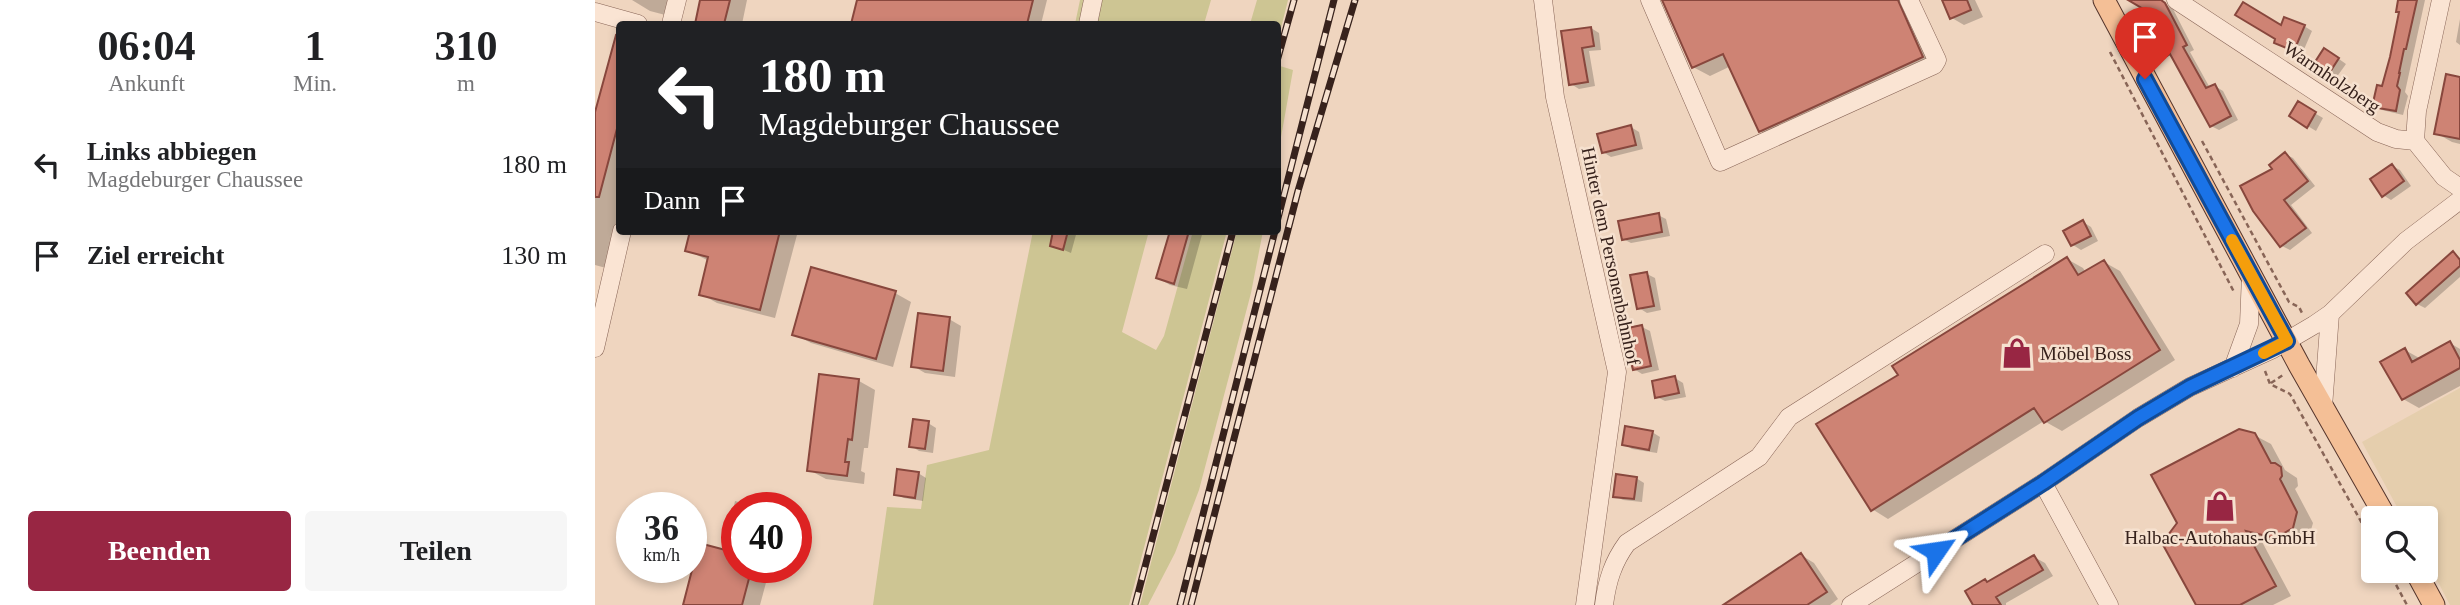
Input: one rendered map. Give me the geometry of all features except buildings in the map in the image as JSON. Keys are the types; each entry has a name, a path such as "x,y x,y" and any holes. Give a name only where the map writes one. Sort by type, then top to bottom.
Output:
{"main road":[{"path":"2104,0 2251,275 2379,506"},
{"path":"2422,583 2434,605"}],"street":[{"path":"672,21 677,0"},
{"path":"1089,21 1093,0"},
{"name":"Hinter dem Personenbahnhof","path":"1543,0 1555,97 1617,372 1585,605"},
{"path":"1650,0 1720,162 1934,65 1937,60 1909,0"},
{"name":"Warmholzberg","path":"2176,0 2377,132 2396,139 2415,141"},
{"path":"2441,0 2417,111 2415,141 2444,177 2460,188"},
{"path":"595,12 627,21"},
{"path":"1851,605 2043,483 2138,418 2190,387 2287,341 2330,314 2406,241 2460,200"},
{"path":"595,348 621,235"},
{"path":"1604,605 1615,560 1627,543 1759,457 1789,417 2045,254"},
{"path":"2233,368 2249,324 2252,308 2251,275"},
{"path":"2323,407 2330,314"},
{"path":"2043,483 2109,605"}],"path":[{"path":"2109,50 2239,302"},
{"path":"2198,135 2288,302 2299,307"},
{"path":"2259,355 2270,384 2290,394 2361,521"},
{"path":"2395,583 2407,605"}],"shaded area":[{"path":"1080,0 1211,0 1205,21 1076,21"},
{"path":"1257,0 1288,0 1281,28 1281,21 1251,21"},
{"path":"1281,66 1293,70 1281,137"},
{"path":"1032,235 1148,235 1122,332 1156,350 1164,336 1192,235 1226,235 1129,605 873,605 887,507 921,509 927,465 989,450"},
{"path":"1236,235 1262,235 1251,293 1199,490 1175,553 1148,605 1140,605"},
{"path":"2460,388 2460,605 2450,605 2438,582 2438,506 2397,506 2362,442"}],"railway":[{"path":"1281,47 1294,0"},
{"path":"1281,206 1334,0"},
{"path":"1191,605 1298,191 1355,0"},
{"path":"1135,605 1232,235"},
{"path":"1180,605 1274,235"}],"slow traffic":[{"path":"2232,240 2287,341 2264,353"}],"place":[{"name":"Möbel Boss","path":"2017,353"},
{"name":"Halbac-Autohaus-GmbH","path":"2220,506"}],"route":[{"path":"1936,551 2138,418 2190,387 2287,341 2145,79"}]}
